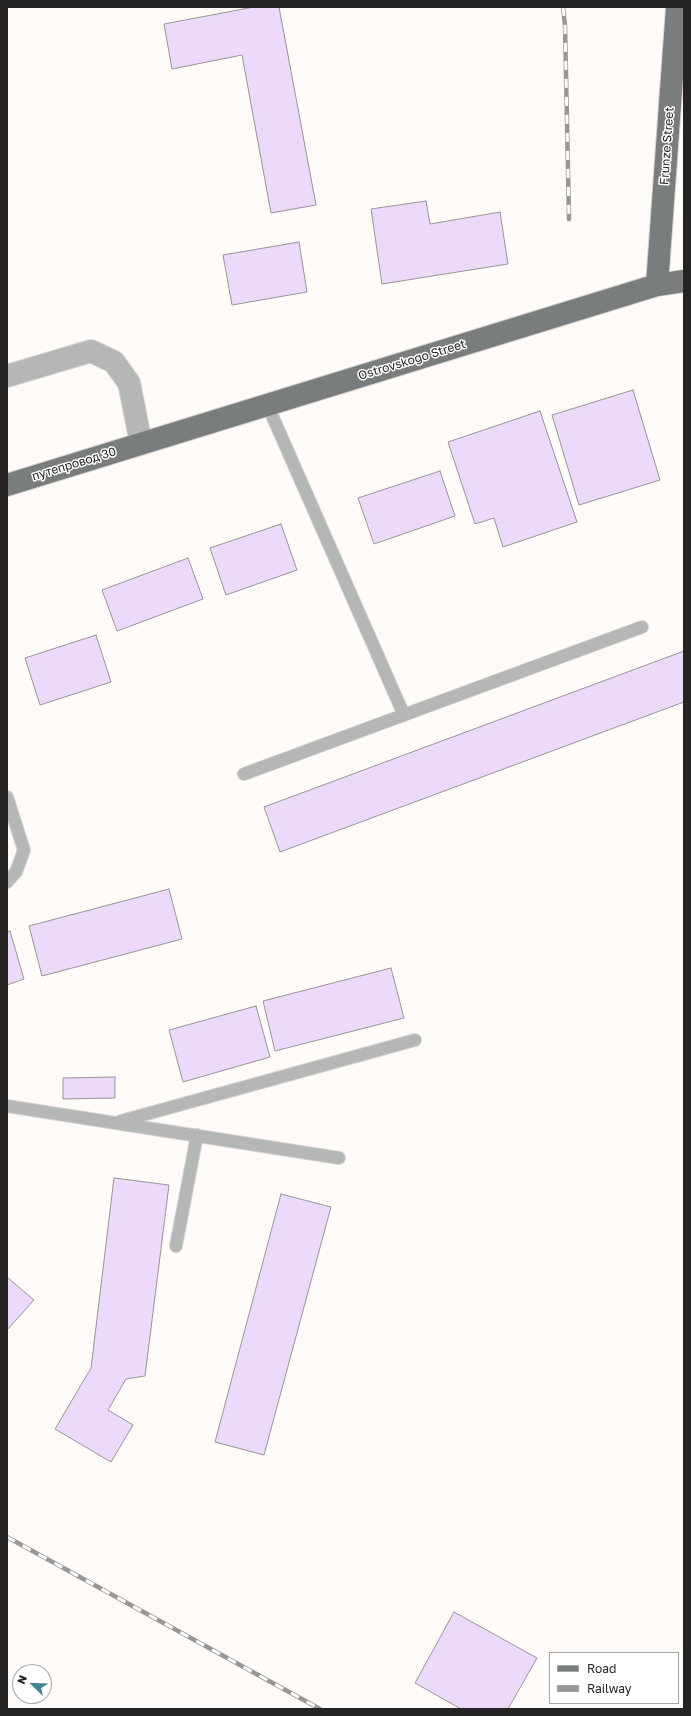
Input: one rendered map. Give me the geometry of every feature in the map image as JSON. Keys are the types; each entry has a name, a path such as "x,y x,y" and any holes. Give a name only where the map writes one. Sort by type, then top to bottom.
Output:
{"main road":[{"name":"Frunze Street","path":"657,285 677,7"},
{"name":"Ostrovskogo Street","path":"141,443 657,285 684,281"},
{"name":"путепровод 30","path":"7,485 141,443"}],"street":[{"path":"7,376 91,351 114,362 129,383 141,443"}],"lane":[{"path":"267,404 404,715"},
{"path":"244,774 642,626"},
{"path":"7,797 24,850 16,872 7,882"},
{"path":"116,1123 414,1040"},
{"path":"7,1106 340,1158"},
{"path":"176,1246 197,1136"}],"building":[{"path":"254,7 279,7 316,205 271,213 242,55 172,69 164,24"},
{"path":"426,201 430,224 500,212 508,264 382,284 371,209"},
{"path":"299,242 307,292 232,305 223,255"},
{"path":"633,390 660,480 579,505 552,415"},
{"path":"540,411 577,522 503,547 494,518 475,524 448,442"},
{"path":"440,471 455,516 374,544 358,498"},
{"path":"281,524 297,570 226,595 210,548"},
{"path":"188,558 203,599 117,631 102,590"},
{"path":"96,635 111,682 40,705 25,658"},
{"path":"684,651 684,702 280,852 264,807"},
{"path":"169,889 182,939 42,976 29,926"},
{"path":"10,931 24,979 7,985 7,932"},
{"path":"391,968 404,1018 275,1051 263,1001"},
{"path":"256,1006 270,1057 183,1082 169,1030"},
{"path":"115,1077 115,1098 63,1099 63,1078"},
{"path":"114,1178 169,1185 145,1376 126,1379 108,1410 133,1425 111,1462 55,1429 91,1368"},
{"path":"281,1194 331,1207 264,1455 215,1442"},
{"path":"7,1277 34,1300 7,1330"},
{"path":"454,1612 537,1658 508,1709 461,1709 415,1683"}],"railway":[{"path":"563,7 565,25 569,219"},
{"path":"7,1537 320,1709"}]}
